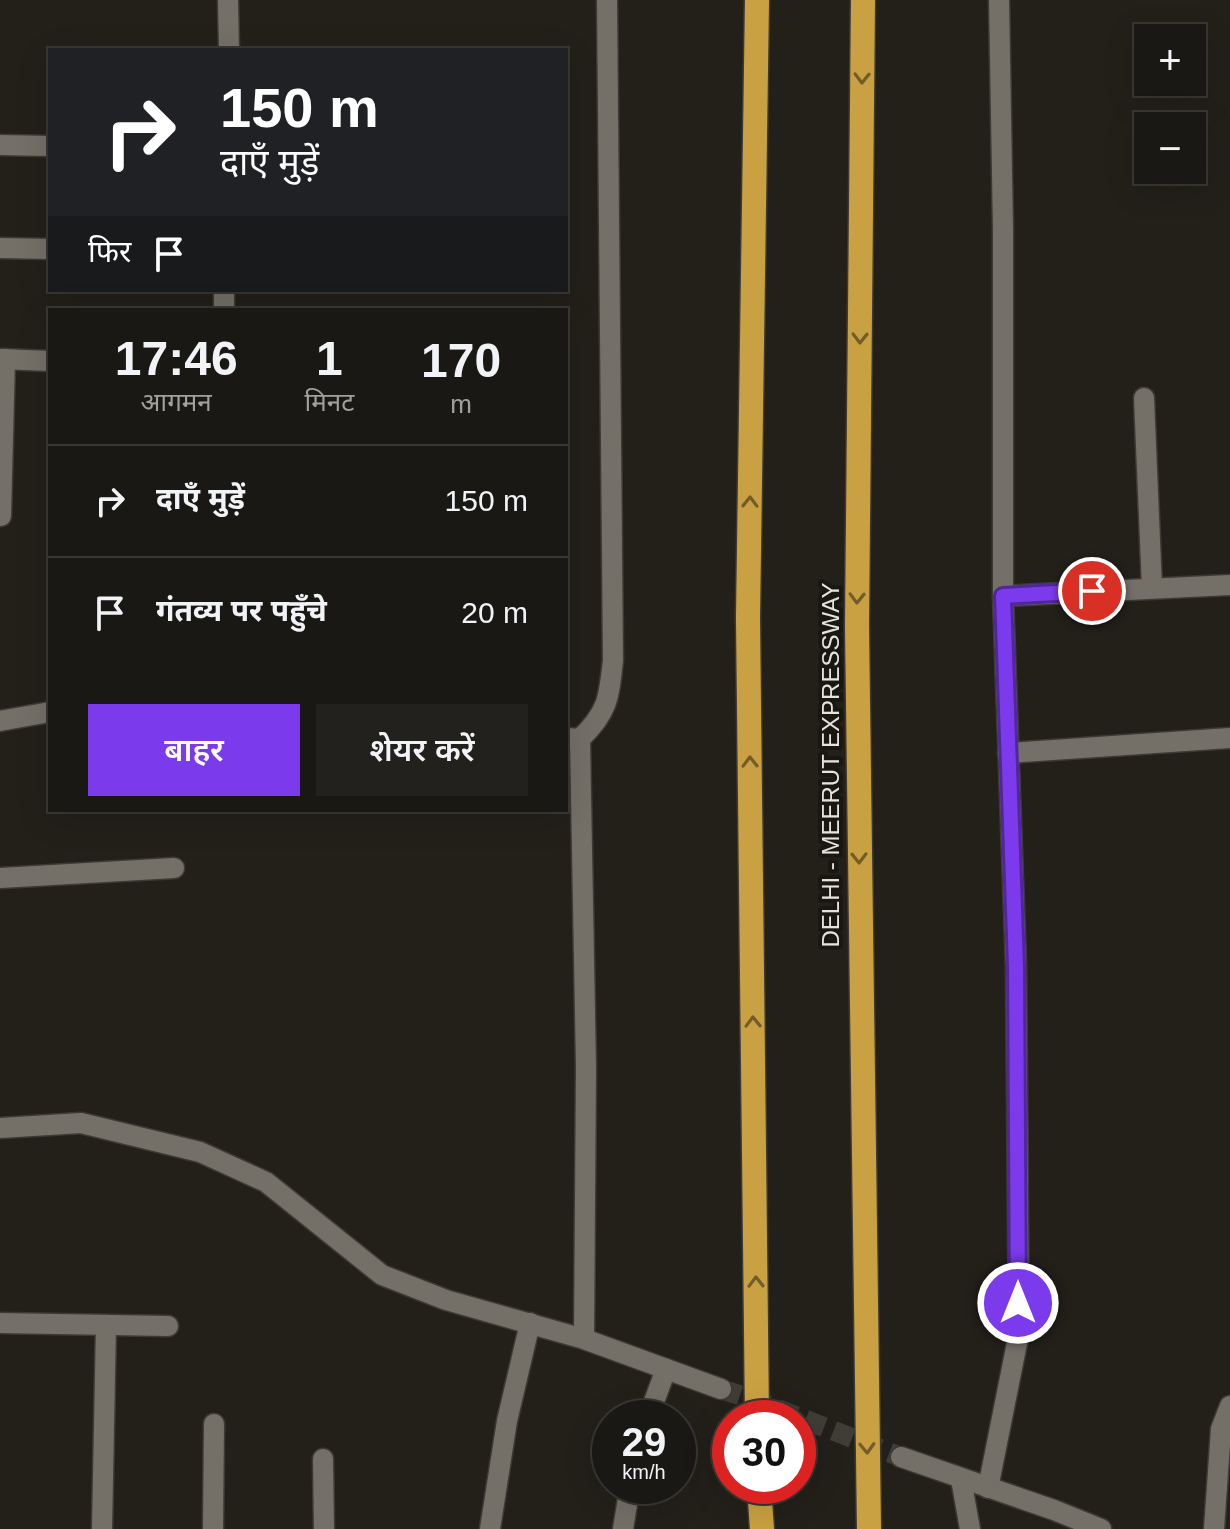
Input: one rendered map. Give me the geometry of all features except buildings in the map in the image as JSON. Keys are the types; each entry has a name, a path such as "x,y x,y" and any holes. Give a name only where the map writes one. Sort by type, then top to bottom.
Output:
{"highway":[{"path":"757,0 748,618 757,1400"},
{"name":"DELHI - MEERUT EXPRESSWAY","path":"863,0 857,641 869,1529"},
{"path":"760,1504 762,1529"}],"street":[{"path":"228,0 229,48"},
{"path":"584,1339 586,1068 573,738 598,722 609,695 613,660 607,0"},
{"path":"988,1488 1019,1333 1016,966 1003,596 1003,229 999,0"},
{"path":"0,145 48,146"},
{"path":"0,248 48,249"},
{"path":"1,516 2,359 48,361"},
{"path":"1144,398 1152,588"},
{"path":"1003,596 1230,585"},
{"path":"0,721 48,712"},
{"path":"1008,753 1230,738"},
{"path":"0,878 174,868"},
{"path":"0,1128 81,1123 200,1152 266,1182 382,1275 446,1300 584,1339 721,1389"},
{"path":"0,1323 168,1326"},
{"path":"490,1529 507,1421 530,1323"},
{"path":"102,1529 106,1325"},
{"path":"655,1400 666,1369"},
{"path":"1214,1529 1221,1429 1230,1406"},
{"path":"213,1529 214,1424"},
{"path":"901,1457 1101,1529"},
{"path":"323,1459 324,1529"},
{"path":"961,1479 970,1529"},
{"path":"623,1529 627,1504"}],"tunnel":[{"path":"721,1389 901,1457"}],"route":[{"path":"1018,1303 1016,966 1003,596 1092,591"}]}
